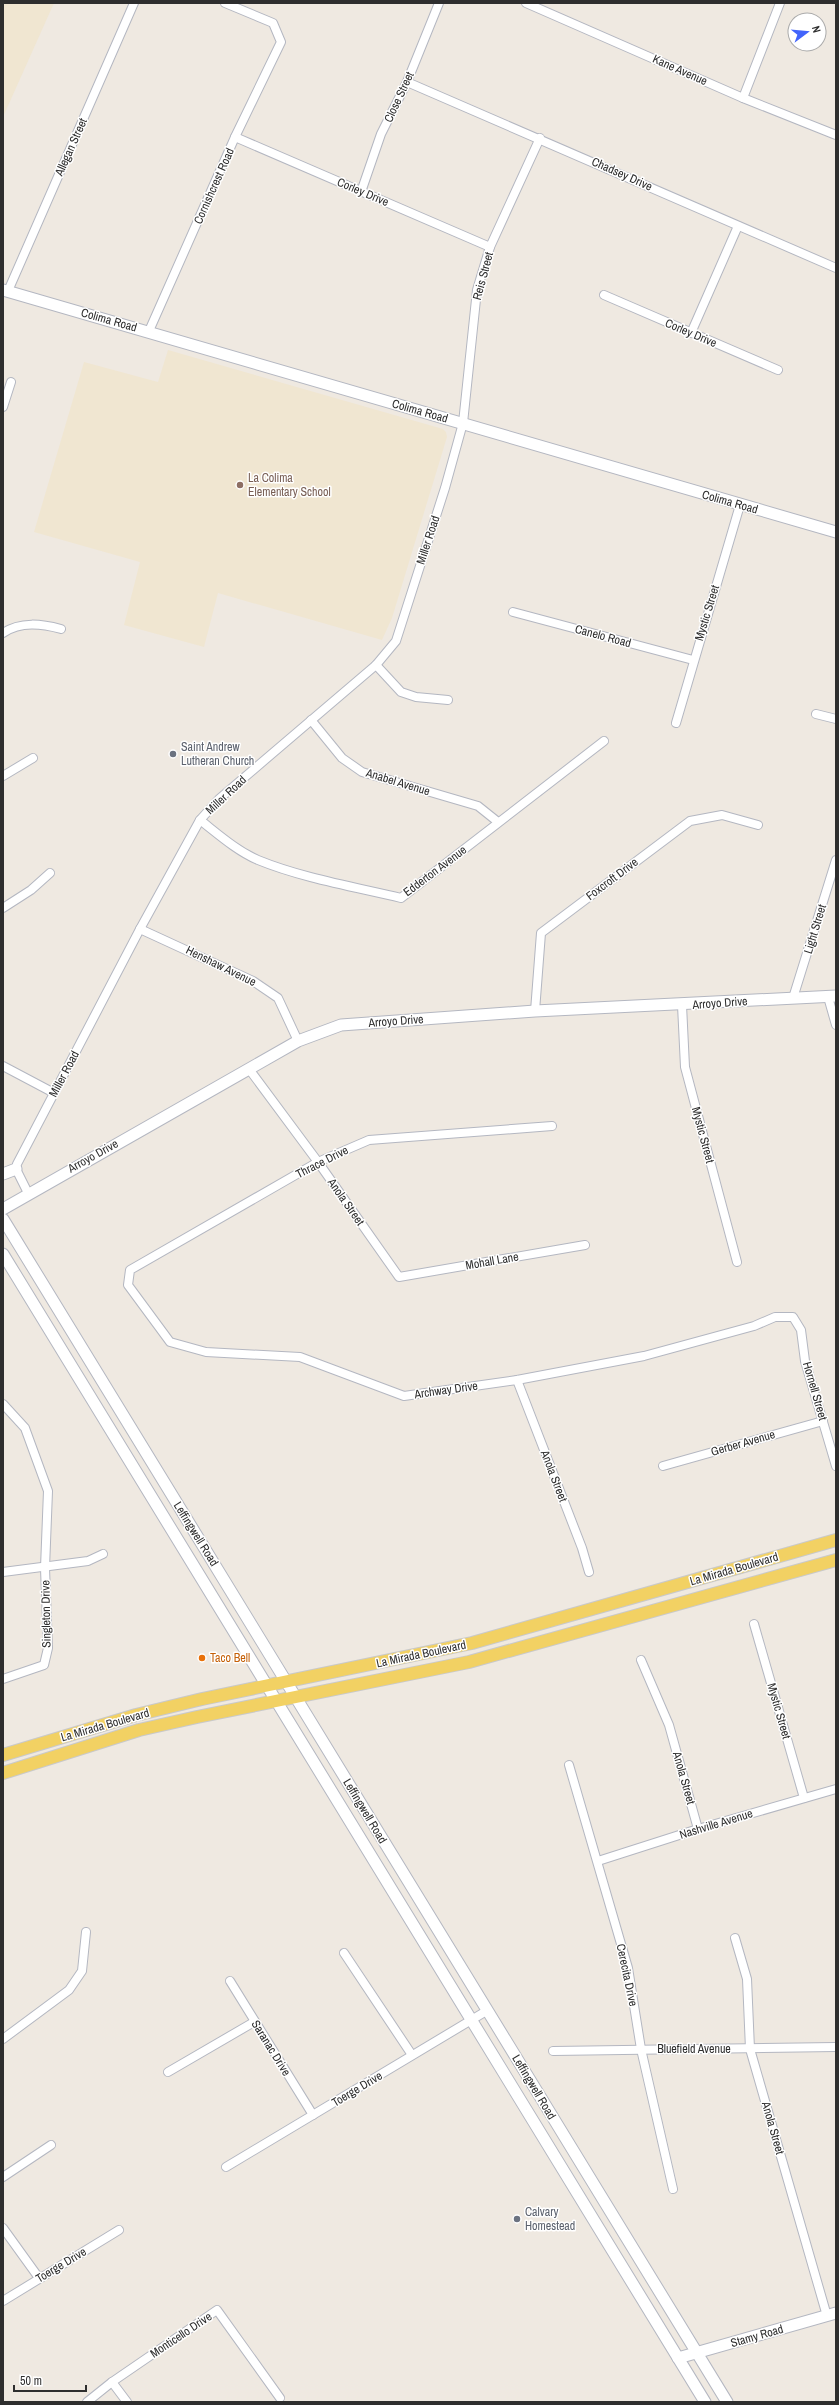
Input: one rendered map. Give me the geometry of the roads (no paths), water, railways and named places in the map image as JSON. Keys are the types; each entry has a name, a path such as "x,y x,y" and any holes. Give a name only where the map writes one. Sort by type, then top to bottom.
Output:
{"main road":[{"name":"Colima Road","path":"5,290 836,532"},
{"name":"Arroyo Drive","path":"3,1209 28,1193 298,1041 341,1025 535,1011 832,997"},
{"path":"3,1174 16,1169"},
{"name":"Leffingwell Road","path":"3,1219 727,2402"},
{"name":"Leffingwell Road","path":"3,1254 705,2402"},
{"name":"La Mirada Boulevard","path":"3,1755 136,1715 472,1643 836,1540"},
{"name":"La Mirada Boulevard","path":"3,1773 139,1730 197,1716 277,1702 469,1662 836,1560"},
{"name":"Stamy Road","path":"678,2358 831,2314"}],"street":[{"name":"Allegan Street","path":"5,290 134,3"},
{"name":"Cornishcrest Road","path":"149,332 235,138 281,42 273,23 225,3"},
{"name":"Close Street","path":"362,192 381,134 406,82 439,3"},
{"name":"Kane Avenue","path":"526,3 743,98 836,135"},
{"path":"743,98 780,3"},
{"name":"Chadsey Drive","path":"406,82 540,138 836,268"},
{"name":"Corley Drive","path":"235,138 490,247"},
{"name":"Reis Street","path":"463,423 477,290 490,247 540,138"},
{"path":"691,333 738,226"},
{"name":"Corley Drive","path":"604,295 778,370"},
{"path":"3,407 11,382"},
{"name":"Miller Road","path":"16,1169 140,929 200,820 219,799 376,665 396,641 445,488 463,423"},
{"name":"Mystic Street","path":"676,723 693,660 740,505"},
{"name":"Canelo Road","path":"513,612 693,660"},
{"path":"3,633 9,629 38,624 61,629"},
{"path":"376,665 401,692 416,697 448,700"},
{"path":"816,714 836,719"},
{"name":"Anabel Avenue","path":"312,720 342,758 362,772 478,806 498,822"},
{"name":"Edderton Avenue","path":"200,820 238,848 258,860 319,878 401,898 604,741"},
{"path":"3,776 33,758"},
{"name":"Foxcroft Drive","path":"535,1011 541,933 690,821 722,815 758,825"},
{"name":"Light Street","path":"793,998 836,860"},
{"path":"3,908 31,890 50,873"},
{"name":"Henshaw Avenue","path":"140,929 254,981 278,998 298,1041"},
{"path":"832,997 836,1024"},
{"name":"Mystic Street","path":"682,1005 685,1067 738,1262"},
{"path":"3,1066 54,1093"},
{"name":"Anola Street","path":"249,1069 318,1162 399,1277"},
{"name":"Thrace Drive","path":"128,1285 130,1270 318,1162 369,1140 552,1126"},
{"path":"16,1169 28,1193"},
{"name":"Mohall Lane","path":"399,1277 585,1245"},
{"name":"Archway Drive","path":"128,1285 170,1342 206,1352 300,1357 404,1396 517,1380 644,1356 754,1326 775,1316 793,1317"},
{"name":"Hornell Street","path":"793,1317 801,1330 805,1361 836,1466"},
{"name":"Anola Street","path":"517,1380 579,1541 589,1572"},
{"path":"3,1404 25,1428 48,1491 45,1568"},
{"name":"Gerber Avenue","path":"663,1466 823,1421"},
{"path":"3,1572 45,1568 88,1561 103,1554"},
{"name":"Singleton Drive","path":"3,1679 44,1665 48,1648 45,1568"},
{"name":"Mystic Street","path":"754,1624 804,1798"},
{"name":"Anola Street","path":"641,1660 669,1725 698,1829"},
{"name":"Cerecita Drive","path":"569,1765 628,1968 641,2049 673,2189"},
{"name":"Nashville Avenue","path":"598,1861 698,1829 836,1789"},
{"path":"3,2039 69,1990 82,1971 86,1932"},
{"name":"Anola Street","path":"734,1938 747,1979 750,2049 831,2314"},
{"path":"344,1953 412,2055"},
{"name":"Saranac Drive","path":"230,1981 313,2115"},
{"name":"Toerge Drive","path":"226,2167 488,2010"},
{"path":"168,2072 254,2022"},
{"name":"Bluefield Avenue","path":"553,2050 836,2047"},
{"path":"3,2177 51,2145"},
{"path":"3,2228 38,2278"},
{"name":"Toerge Drive","path":"3,2301 38,2278 119,2230"},
{"name":"Monticello Drive","path":"87,2402 112,2382 217,2310 280,2398"},
{"path":"112,2382 127,2402"}],"place":[{"name":"La Colima Elementary School","path":"240,485"},
{"name":"Saint Andrew Lutheran Church","path":"173,754"},
{"name":"Taco Bell","path":"202,1658"},
{"name":"Calvary Homestead","path":"517,2219"}]}
